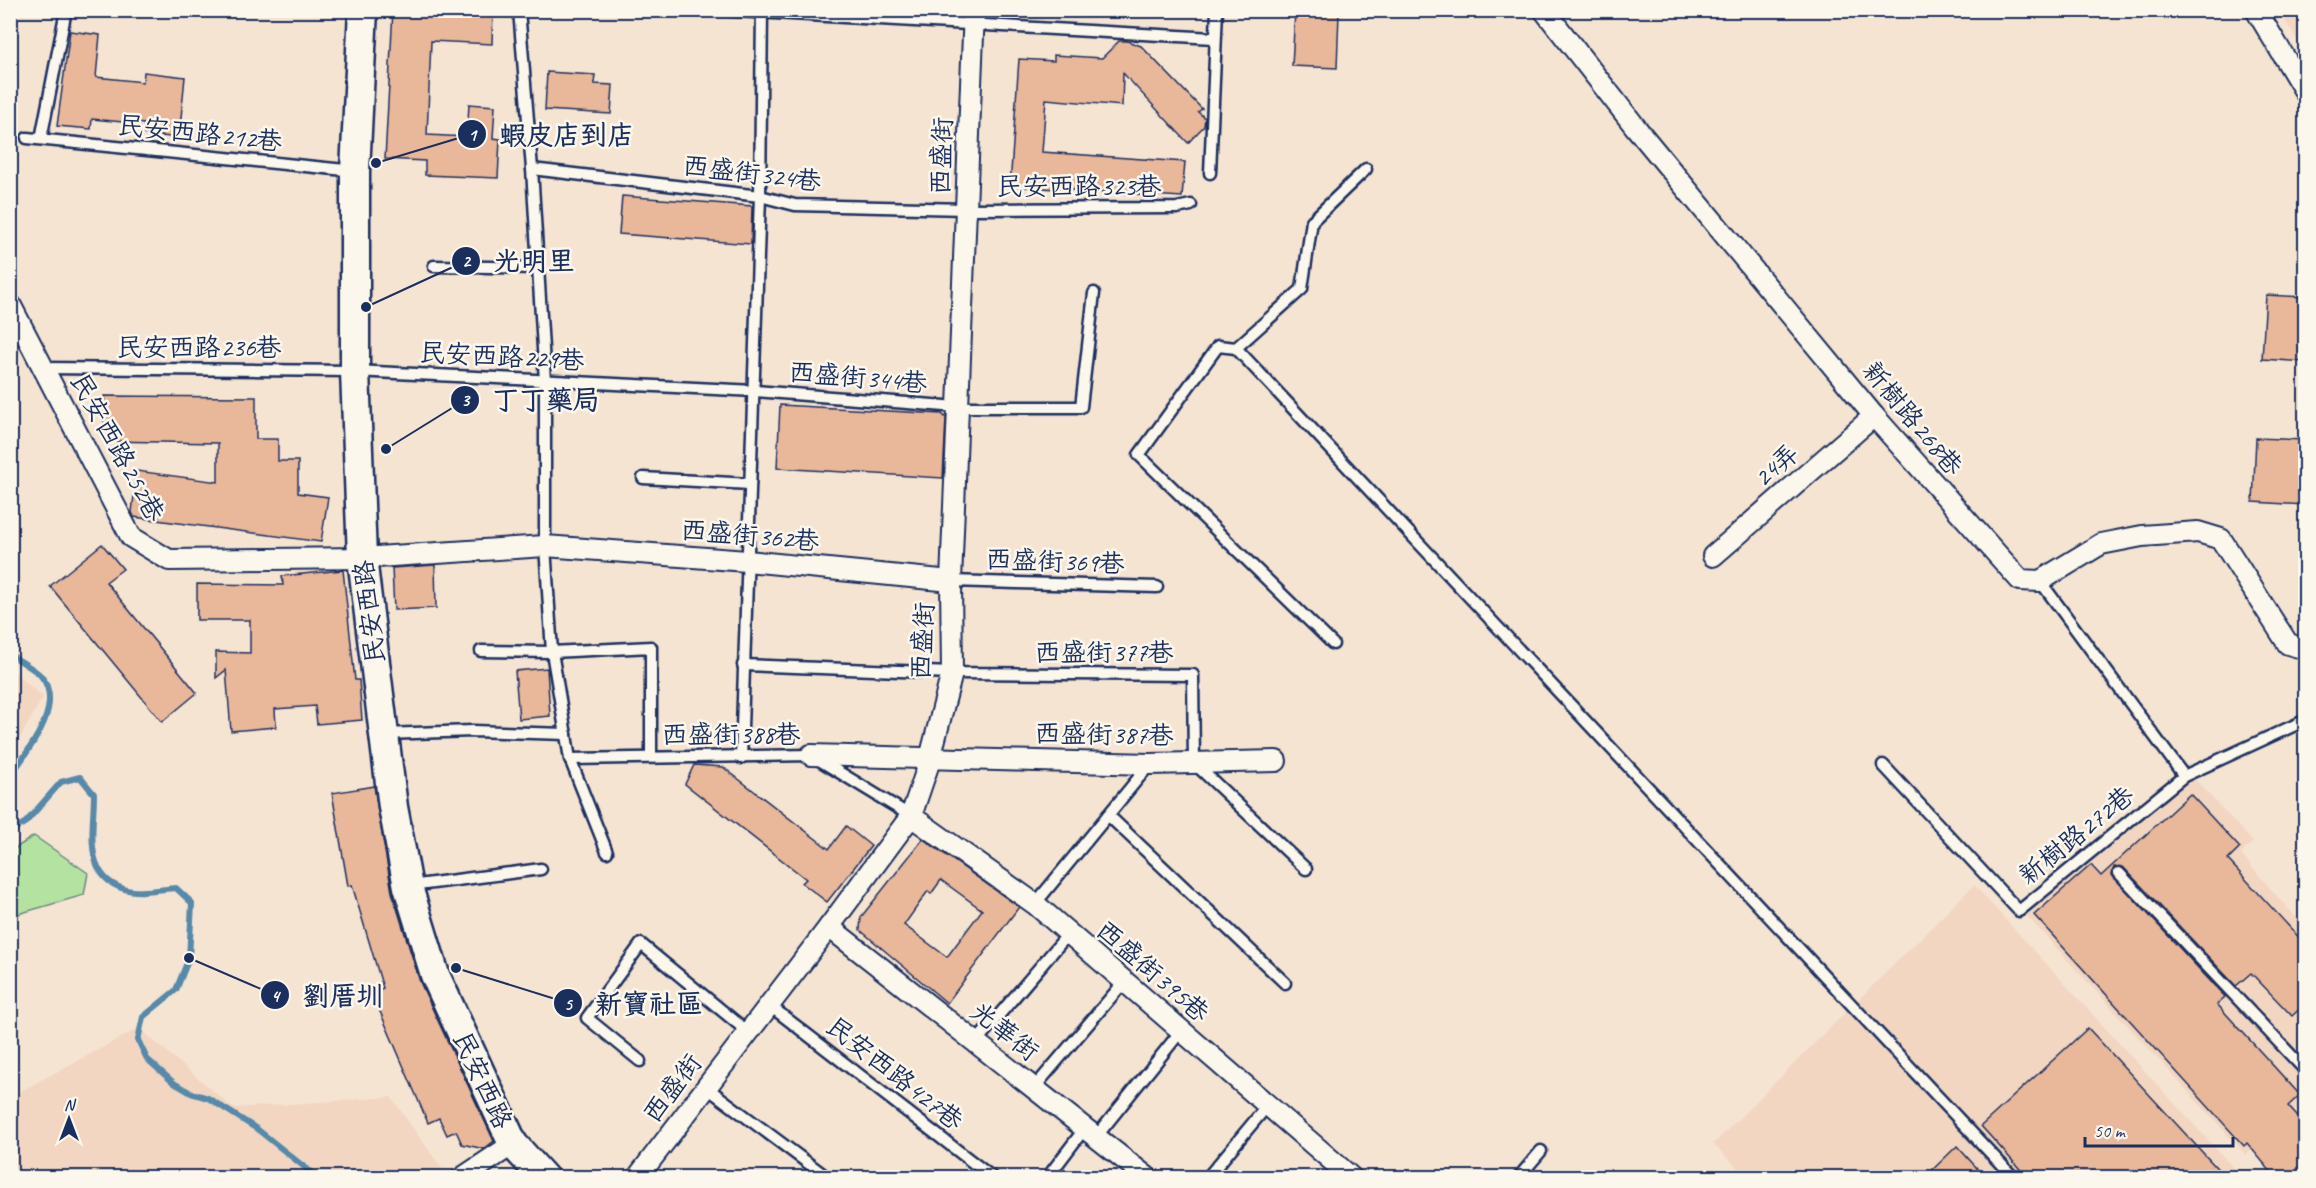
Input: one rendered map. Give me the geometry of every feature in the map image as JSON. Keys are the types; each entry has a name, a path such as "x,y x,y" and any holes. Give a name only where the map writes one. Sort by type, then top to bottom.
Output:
{"street":[{"name":"民安西路","path":"363,10 355,171 355,371 362,558 393,807 408,887 435,975 513,1144 543,1178"},
{"name":"新樹路268巷","path":"1544,10 1637,129 1874,416 2020,580 2040,581"},
{"path":"2256,10 2306,93"},
{"name":"西盛街","path":"637,1178 829,927 910,816 930,756 952,673 951,581 974,18"},
{"name":"民安西路252巷","path":"10,304 131,537 169,560 362,558 545,546"},
{"name":"24弄","path":"1713,556 1874,416"},
{"path":"2040,581 2101,544 2142,536 2198,532 2221,539 2288,644 2306,648"},
{"name":"西盛街362巷","path":"545,546 747,561 951,581"},
{"name":"西盛街387巷","path":"811,755 930,756 1150,764 1276,761"},
{"name":"西盛街395巷","path":"910,816 1035,904 1352,1178"},
{"name":"光華街","path":"829,927 1148,1178"},
{"path":"462,1178 513,1144"}],"lane":[{"path":"41,139 66,10"},
{"path":"519,10 532,169 545,381 545,546 552,652 570,759 607,852"},
{"path":"719,10 974,18 1214,38"},
{"path":"1210,173 1217,10"},
{"path":"741,758 755,391 762,12"},
{"name":"民安西路212巷","path":"27,138 355,171"},
{"name":"西盛街324巷","path":"532,169 760,196 795,205 966,209"},
{"path":"1236,348 1302,289 1312,221 1366,169"},
{"name":"民安西路323巷","path":"966,209 1177,208 1191,205"},
{"path":"434,266 538,268"},
{"name":"西盛街344巷","path":"755,391 958,407 1082,407 1094,293"},
{"path":"1333,644 1139,455 1218,346 1236,348 2014,1178"},
{"name":"民安西路236巷","path":"44,369 355,371"},
{"name":"民安西路229巷","path":"355,371 755,391"},
{"path":"643,478 750,483"},
{"name":"西盛街369巷","path":"951,581 1157,587"},
{"path":"2040,581 2184,776"},
{"path":"481,651 552,652 651,647 651,758"},
{"path":"743,665 952,673"},
{"name":"西盛街377巷","path":"952,673 1194,675 1194,763"},
{"name":"新樹路272巷","path":"1883,765 2019,911 2184,776 2306,720"},
{"path":"384,734 473,731 566,734"},
{"name":"西盛街388巷","path":"570,759 741,758 811,755 910,816"},
{"path":"1194,763 1305,869"},
{"path":"1035,904 1150,764"},
{"path":"1108,815 1285,983"},
{"path":"408,887 541,869"},
{"path":"2120,873 2306,1071"},
{"path":"976,1042 1069,933"},
{"path":"640,1061 587,1018 641,944 748,1032"},
{"path":"1034,1088 1124,982"},
{"name":"民安西路427巷","path":"769,1005 993,1178"},
{"path":"1047,1178 1181,1031"},
{"path":"706,1087 828,1178"},
{"path":"1207,1178 1267,1106"},
{"path":"1518,1178 1541,1151"}],"shaded area":[{"path":"2279,11 2305,11 2305,53"},
{"path":"11,669 43,697 11,754"},
{"path":"2192,776 2253,842 2241,854 2305,929 2305,1102 2246,1155 2026,915"},
{"path":"1974,885 2242,1177 1747,1177 1713,1144"},
{"path":"139,1028 233,1108 391,1097 448,1177 11,1177 11,1096"}],"green space":[{"path":"34,836 88,873 84,895 11,916 11,851"}],"building":[{"path":"393,10 493,10 492,44 431,41 427,135 467,137 469,104 495,106 493,138 500,139 498,178 425,175 425,161 385,159"},
{"path":"1295,11 1339,13 1337,68 1292,66"},
{"path":"70,31 100,35 96,77 143,82 144,72 185,77 179,138 143,134 144,124 92,119 91,129 57,126"},
{"path":"1119,41 1141,46 1202,109 1198,112 1205,118 1204,126 1188,143 1123,73 1122,106 1046,99 1042,152 1185,162 1182,197 1010,186 1019,59 1054,61 1054,55 1102,58"},
{"path":"547,72 595,75 594,84 613,85 611,114 545,110"},
{"path":"622,196 752,206 751,244 619,234"},
{"path":"2266,295 2306,297 2306,362 2262,359"},
{"path":"104,396 256,397 256,439 278,439 278,461 298,461 298,493 328,497 321,542 134,517 132,512 137,471 218,482 218,443 104,441"},
{"path":"780,405 942,414 946,418 943,478 777,468"},
{"path":"2256,438 2306,440 2306,505 2253,502"},
{"path":"102,544 123,569 106,582 197,693 162,722 50,586"},
{"path":"435,565 436,608 394,610 392,568"},
{"path":"343,570 355,680 359,680 362,720 317,724 315,706 275,709 276,727 231,731 226,670 216,678 216,652 250,653 250,620 197,620 197,584 283,585 282,576"},
{"path":"547,668 550,716 519,719 515,671"},
{"path":"694,765 723,767 829,849 846,826 871,846 827,902 802,883 806,879 685,784"},
{"path":"374,786 392,892 420,982 494,1141 484,1149 462,1144 456,1131 447,1135 439,1118 428,1123 372,993 383,988 352,885 348,886 332,793"},
{"path":"2190,794 2240,848 2228,860 2306,945 2306,1003 2292,1016 2251,973 2236,986 2124,868 2114,867 2112,875 2225,997 2217,1004 2300,1095 2288,1106 2306,1126 2306,1178 2276,1178 2247,1143 2244,1146 2034,915 2091,865 2101,876"},
{"path":"923,839 1019,907 947,1003 860,930 861,917","holes":["941,880 982,910 947,957 904,925 928,891 931,894"]},
{"path":"2088,1028 2226,1178 2028,1178 1981,1126"},
{"path":"1957,1146 1986,1178 1924,1178"}],"waterway":[{"path":"10,654 41,676 48,688 49,701 47,714 34,742 10,777"},
{"path":"10,832 26,822 61,782 80,777 94,794 93,849 102,873 111,883 124,889 142,891 176,888 192,903 189,958 176,990 143,1017 138,1040 147,1059 174,1083 191,1093 208,1098 257,1129 318,1178"}],"place":[{"name":"蝦皮店到店","path":"376,163"},
{"name":"光明里","path":"366,307"},
{"name":"丁丁藥局","path":"386,449"},
{"name":"劉厝圳","path":"189,958"},
{"name":"新寶社區","path":"456,968"}]}
